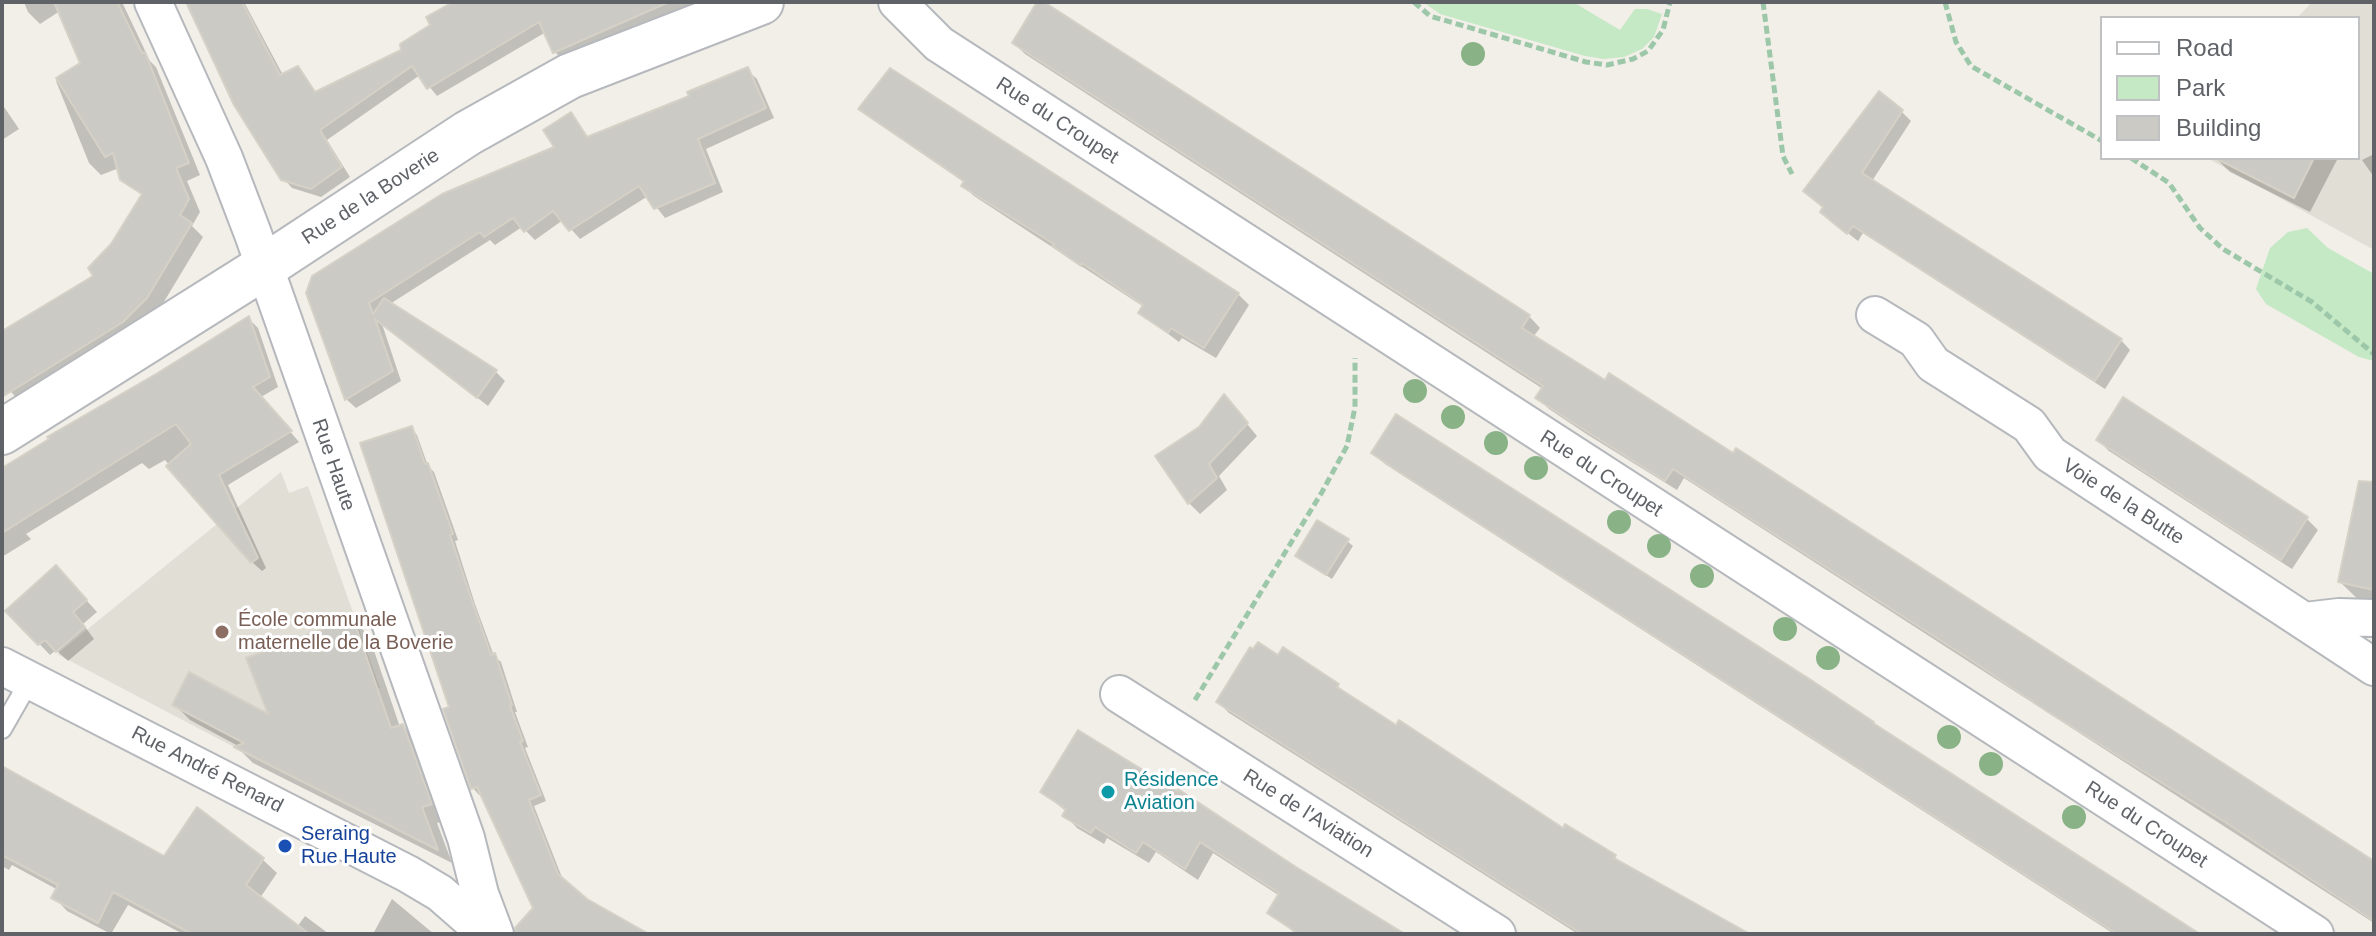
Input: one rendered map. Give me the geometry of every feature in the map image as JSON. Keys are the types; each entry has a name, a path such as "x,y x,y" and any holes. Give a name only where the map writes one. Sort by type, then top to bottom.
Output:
{"street":[{"name":"Rue Haute","path":"153,2 224,158 264,267 466,838 480,894 495,934"},
{"name":"Rue de la Boverie","path":"2,432 264,267 468,133 570,76 761,2"},
{"name":"Rue du Croupet","path":"897,2 939,44 2315,934"},
{"name":"Voie de la Butte","path":"1875,315 1916,340 1933,364 2029,425 2050,454 2374,667"},
{"path":"2305,621 2339,617 2374,618"},
{"name":"Rue André Renard","path":"16,673 408,874 440,893 487,934"},
{"name":"Rue de l'Aviation","path":"1119,694 1497,934"},
{"path":"408,874 428,871 466,838"}],"lane":[{"path":"2,729 16,673"}],"path":[{"path":"1414,2 1430,16 1586,62 1607,65 1633,59 1648,51 1663,30 1670,2"},
{"path":"1763,2 1783,156 1792,174"},
{"path":"1945,2 1956,42 1971,66 2100,140"},
{"path":"2134,160 2169,183 2200,228 2223,249 2312,302 2374,354"},
{"path":"1192,706 1347,446 1355,407 1356,357"}],"shaded area":[{"path":"2312,2 2374,2 2374,250 2211,160 2360,160 2360,16 2299,16"},
{"name":"École communale maternelle de la Boverie","path":"281,472 289,493 308,486 380,688 277,727 234,747 57,654"}],"green space":[{"path":"1423,2 1573,2 1620,30 1635,9 1662,14 1654,37 1642,49 1624,57 1604,59 1440,14"},
{"path":"2307,228 2328,248 2374,274 2374,361 2359,357 2266,304 2256,289 2270,248 2288,232"}],"building":[{"path":"54,2 117,2 142,53 145,52 189,163 176,168 189,199 180,215 192,223 147,298 123,322 2,397 2,331 93,276 88,268 111,244 142,194 120,180 113,153 105,157 56,78 80,63"},
{"path":"186,2 242,2 280,75 298,66 315,92 401,50 400,44 430,25 426,17 453,2 669,2 553,53 539,22 427,89 412,66 320,130 342,167 311,189 281,180 234,105"},
{"path":"1037,2 1044,2 1530,315 1522,328 1605,380 1609,373 1733,453 1736,448 2374,861 2374,921 2225,822 2048,712 1673,469 1665,481 1575,424 1535,398 1543,386 1012,43"},
{"path":"748,67 766,108 698,139 715,183 654,209 639,186 569,231 553,211 524,232 513,218 484,237 480,232 369,303 373,314 384,298 497,370 477,398 375,319 393,371 345,400 306,293 312,276 442,194 554,147 543,130 571,112 587,137 689,96 687,92"},
{"path":"890,68 1239,293 1204,348 1171,328 1168,333 1138,313 1143,305 961,186 964,181 858,109"},
{"path":"1879,91 1903,110 1862,173 2122,339 2095,381 1853,226 1847,234 1820,212 1823,207 1803,191"},
{"path":"2219,160 2313,160 2294,198"},
{"path":"249,316 270,377 253,387 292,431 219,475 258,558 251,563 166,466 191,444 176,424 2,533 2,468 49,439 47,437"},
{"path":"1224,394 1248,423 1209,464 1217,478 1188,504 1155,456 1199,427"},
{"path":"2123,397 2308,517 2281,560 2096,440"},
{"path":"1396,414 2200,934 2117,934 1393,468 1371,453"},
{"path":"412,426 453,534 450,535 491,655 495,653 512,705 523,741 520,742 541,795 529,800 558,874 587,899 649,934 515,934 515,928 533,908 477,787 471,789 443,709 449,707 360,443"},
{"path":"2359,481 2374,482 2374,590 2338,582"},
{"path":"1317,520 1349,539 1326,575 1295,556"},
{"path":"56,565 87,600 73,612 85,627 56,652 45,640 38,645 5,611"},
{"path":"353,618 391,728 403,724 432,804 422,807 438,850 234,747 244,743 172,705 189,672 268,714 246,658"},
{"path":"1258,642 1278,655 1283,647 1339,684 1337,687 1396,725 1399,720 1563,828 1565,824 1616,855 1614,858 1750,934 1582,934 1216,702 1250,647 1253,649"},
{"path":"1078,730 1178,789 1405,934 1299,934 1267,913 1279,893 1200,842 1185,869 1143,842 1136,853 1095,827 1091,833 1062,816 1066,809 1040,792"},
{"path":"2,766 164,856 197,807 264,858 246,885 309,934 192,934 113,892 98,923 51,898 58,885 2,855"}],"place":[{"name":"École communale maternelle de la Boverie","path":"222,632"},
{"name":"Résidence Aviation","path":"1108,792"},
{"name":"Seraing Rue Haute","path":"285,846"}]}
